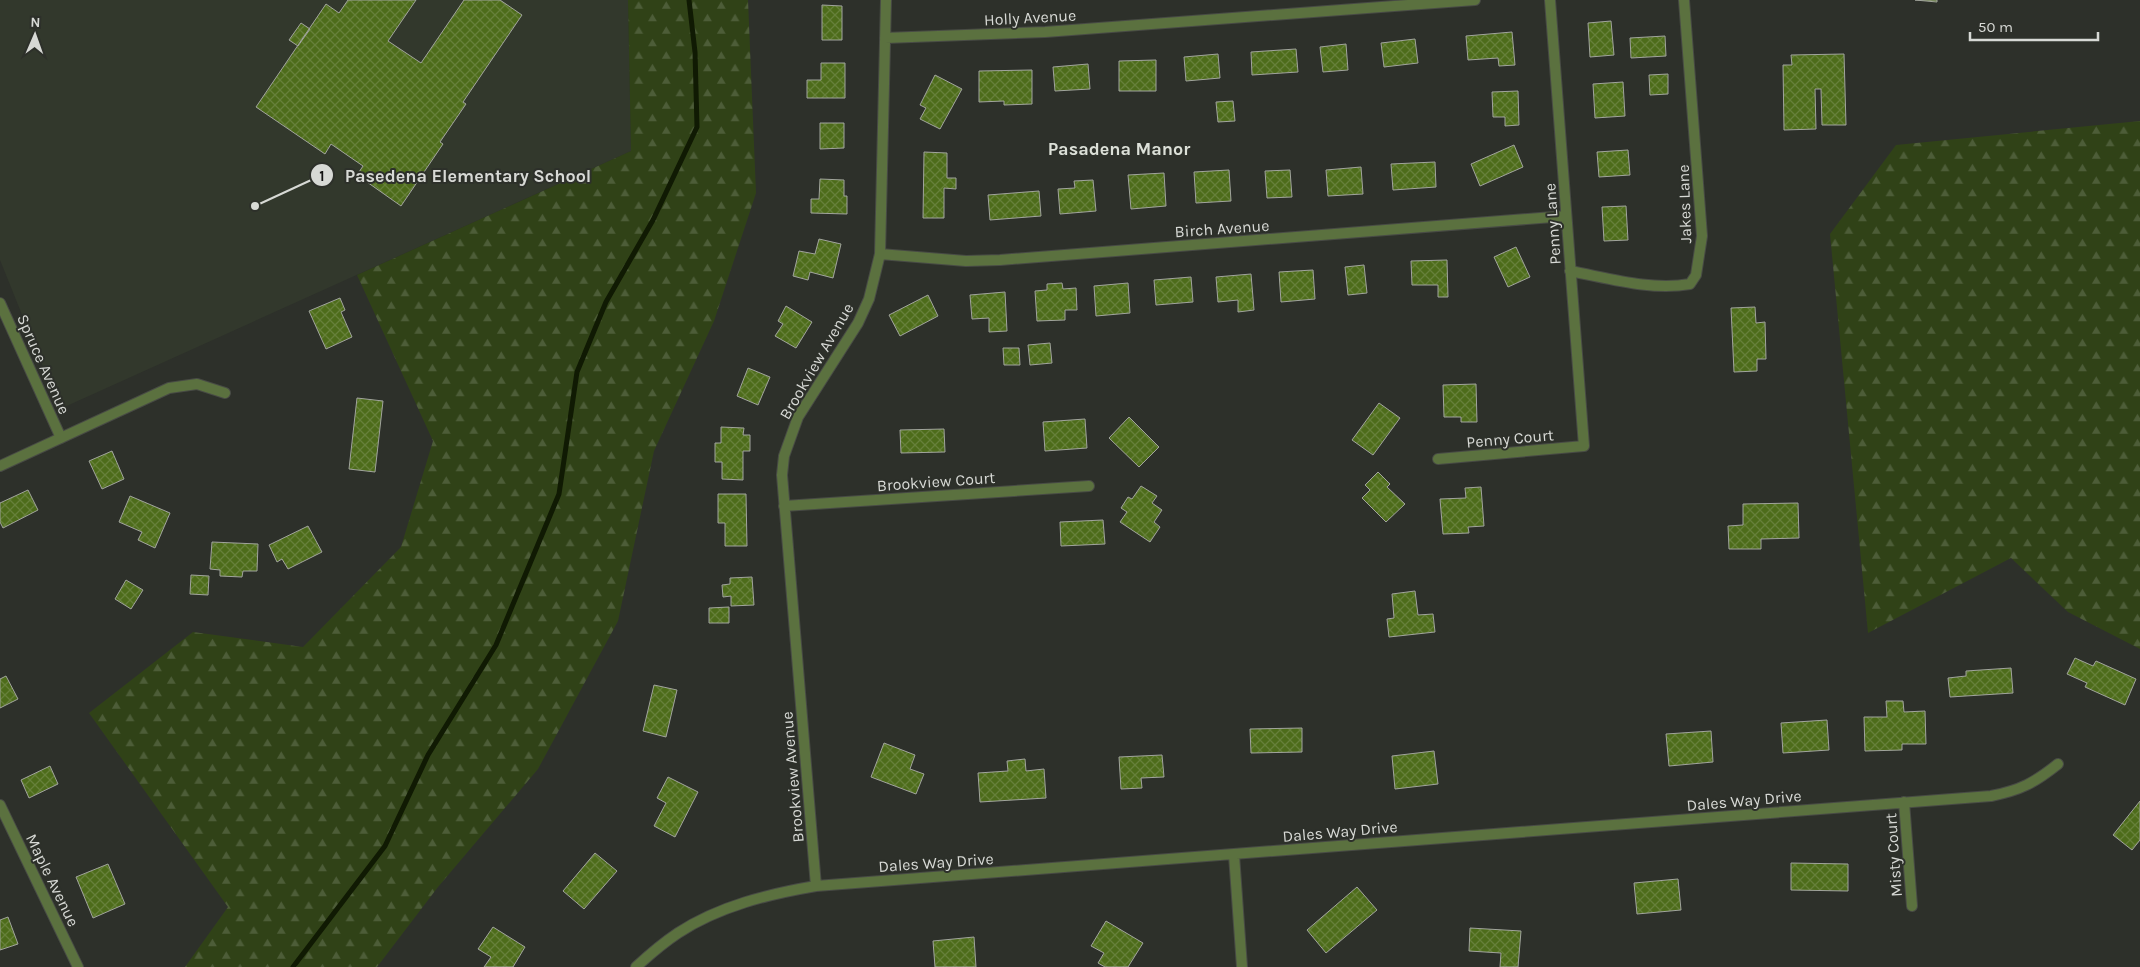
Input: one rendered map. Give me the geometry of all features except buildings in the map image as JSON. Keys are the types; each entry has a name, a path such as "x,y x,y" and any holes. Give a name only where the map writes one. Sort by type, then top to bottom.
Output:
{"street":[{"name":"Brookview Avenue","path":"816,886 782,475 789,439 798,417 858,323 869,299 880,254 886,0"},
{"name":"Holly Avenue","path":"885,38 1036,33 1476,0"},
{"name":"Penny Lane","path":"1550,0 1584,446"},
{"name":"Jakes Lane","path":"1570,271 1641,284 1677,287 1690,284 1696,274 1702,236 1684,0"},
{"name":"Birch Avenue","path":"880,254 966,261 1000,260 1566,216"},
{"name":"Spruce Avenue","path":"0,303 61,438"},
{"path":"0,466 169,388 197,384 225,393"},
{"name":"Penny Court","path":"1438,459 1584,446"},
{"name":"Brookview Court","path":"784,506 1089,486"},
{"name":"Dales Way Drive","path":"636,967 678,933 705,918 770,894 816,886 1991,796 2013,792 2036,781 2058,764"},
{"name":"Misty Court","path":"1904,802 1912,906"},
{"name":"Maple Avenue","path":"0,805 78,967"},
{"path":"1234,855 1242,967"}],"shaded area":[{"path":"0,0 628,0 631,151 60,409 0,260"}],"green space":[{"path":"628,0 748,0 756,193 714,321 654,451 618,621 538,769 438,887 377,967 185,967 228,907 89,713 193,632 303,647 401,547 433,441 357,275 631,151"},
{"path":"2140,121 2140,649 2068,612 2011,558 1868,633 1830,234 1896,145"}],"waterway":[{"path":"293,967 385,846 428,755 496,645 559,494 577,372 606,302 653,220 697,127 695,52 689,0"}],"place":[{"name":"Pasedena Elementary School","path":"255,206"}],"district":[{"name":"Pasadena Manor","path":"1119,149"}]}
